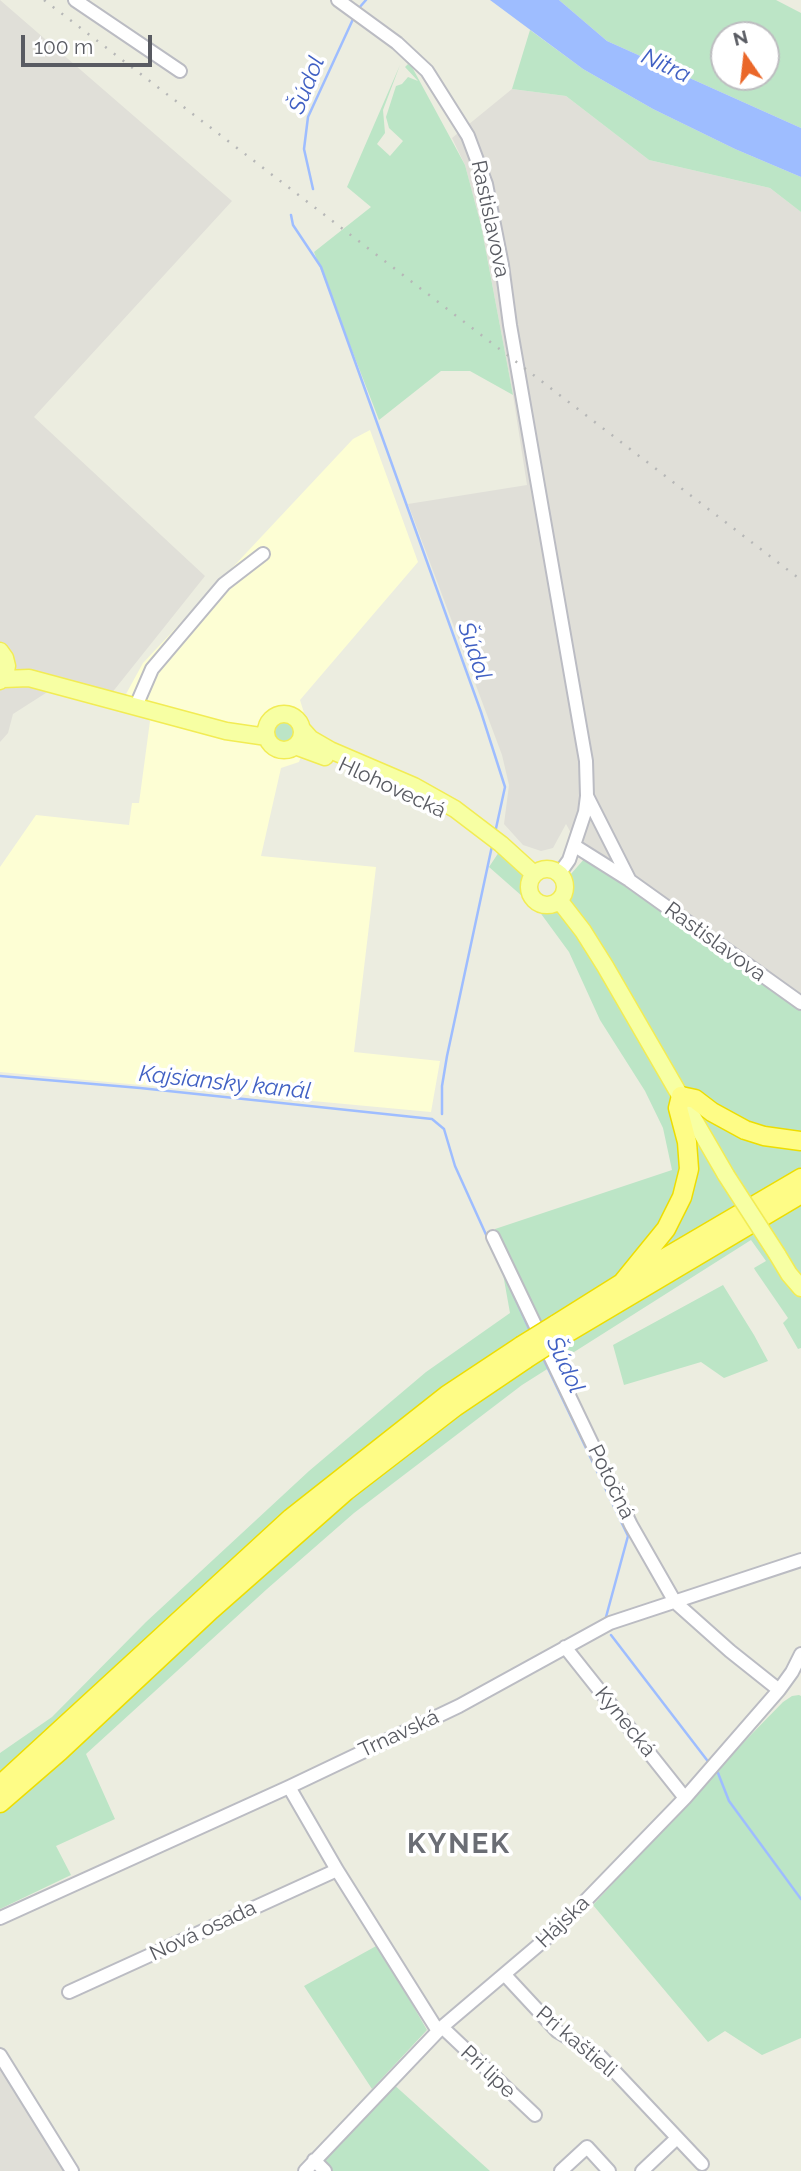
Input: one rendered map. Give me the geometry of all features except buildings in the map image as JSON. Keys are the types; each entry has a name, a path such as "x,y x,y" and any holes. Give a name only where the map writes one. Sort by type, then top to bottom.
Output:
{"highway":[{"path":"622,1283 666,1228 682,1197 689,1169 687,1142 678,1108 681,1096 695,1098 712,1112 745,1130 764,1136 801,1141"},
{"path":"559,1331 622,1283 801,1178"},
{"path":"0,1785 291,1518 437,1403 801,1194"},
{"path":"0,1803 59,1752 211,1609 336,1499 523,1353"}],"main road":[{"path":"2,669 226,731 268,731"},
{"path":"284,714 298,720 302,729 301,738 295,746 278,748 270,742 268,731 274,717 284,714"},
{"name":"Hlohovecká","path":"302,729 311,739 330,750 423,790 455,809 494,839"},
{"name":"Hlohovecká","path":"295,746 402,790 494,839"},
{"path":"494,839 534,874"},
{"path":"545,869 563,869 565,887 559,900 548,905 535,901 528,886 534,874 545,869"},
{"path":"563,869 572,916"},
{"path":"559,900 605,966 726,1175 801,1288"}],"street":[{"path":"75,0 180,71"},
{"name":"Rastislavova","path":"338,0 397,43 427,71 468,136 486,184 582,728 587,796 629,880"},
{"path":"136,706 152,669 224,584 263,554"},
{"path":"563,869 575,846 587,796"},
{"name":"Rastislavova","path":"575,846 629,880 801,1003"},
{"name":"Potočná","path":"493,1237 631,1525 676,1602 730,1651 779,1690"},
{"path":"789,1273 801,1295"},
{"name":"Trnavská","path":"0,1918 289,1787 459,1706 610,1623 801,1560"},
{"name":"Kynecká","path":"565,1647 685,1797"},
{"name":"Hájska","path":"305,2171 440,2029 561,1926 685,1797 779,1690 797,1675 801,1654"},
{"path":"289,1787 337,1870 440,2029"},
{"name":"Nová osada","path":"69,1992 337,1870"},
{"name":"Pri kaštieli","path":"505,1975 557,2031 601,2057 702,2164"},
{"name":"Pri lipe","path":"440,2029 535,2115"},
{"path":"0,2055 72,2171"},
{"path":"642,2171 677,2138"},
{"path":"561,2171 586,2147 609,2171"},
{"path":"314,2160 325,2171"}],"shaded area":[{"path":"0,0 232,201 34,417 205,576 103,704 49,691 13,714 8,733 0,742"},
{"path":"559,0 776,0 801,13 801,128 718,91 780,91 780,21 710,21 710,87 607,41"},
{"path":"530,30 583,69 653,109 735,149 801,177 801,212 770,188 649,160 566,96 512,89"},
{"path":"408,64 412,67 465,165 481,225 513,395 470,371 441,371 379,420 314,252 371,207 347,187 400,65 383,110 385,133 377,144 390,156 403,141 389,128 386,117 396,86 408,77 418,81 405,67"},
{"path":"512,89 566,96 649,160 770,188 801,212 801,1011 585,858 566,824 553,848 541,851 523,845 504,824 509,785 502,755 408,504 527,485 481,225 465,165 452,138"},
{"path":"370,430 418,562 300,700 310,732 299,762 281,768 261,856 376,867 354,1052 440,1061 431,1112 0,1072 0,867 36,815 129,825 132,803 139,803 150,721 126,694 143,663 353,439"},
{"path":"284,721 292,724 295,732 292,740 284,743 276,740 273,732 276,724"},
{"path":"499,852 548,900 585,858 801,1011 801,1348 798,1349 783,1323 788,1318 754,1268 766,1261 751,1240 522,1385 354,1513 86,1754 115,1819 56,1846 71,1875 0,1909 0,1753 52,1717 146,1622 309,1471 426,1372 510,1313 495,1229 672,1170 663,1128 645,1091 600,1020 569,952 539,911 489,867"},
{"path":"723,1285 768,1361 724,1378 701,1362 624,1385 613,1345"},
{"path":"799,1695 801,2038 762,2055 725,2031 708,2042 593,1905 783,1702"},
{"path":"378,1945 427,2030 372,2089 304,1986"},
{"path":"0,2046 80,2171 0,2171"},
{"path":"392,2083 490,2171 331,2171 319,2160"}],"water":[{"path":"490,0 559,0 607,41 710,87 710,91 718,91 801,128 801,177 735,149 653,109 583,69"}],"waterway":[{"name":"Šúdol","path":"359,8 366,0"},
{"name":"Šúdol","path":"313,189 304,149 308,117 354,17"},
{"name":"Šúdol","path":"291,215 293,225 321,267 481,712 505,787 495,833"},
{"name":"Šúdol","path":"442,1114 442,1086 447,1056 492,846"},
{"name":"Kajsiansky kanál","path":"0,1076 432,1119 444,1129 455,1166 488,1239"},
{"name":"Šúdol","path":"495,1254 530,1331"},
{"name":"Šúdol","path":"542,1356 628,1536 606,1617"},
{"name":"Šúdol","path":"611,1635 710,1764"},
{"name":"Šúdol","path":"718,1773 729,1801 801,1899"}],"railway":[{"path":"44,0 801,580"}],"district":[{"name":"KYNEK","path":"459,1845"}],"water label":[{"name":"Nitra","path":"666,66"}]}
